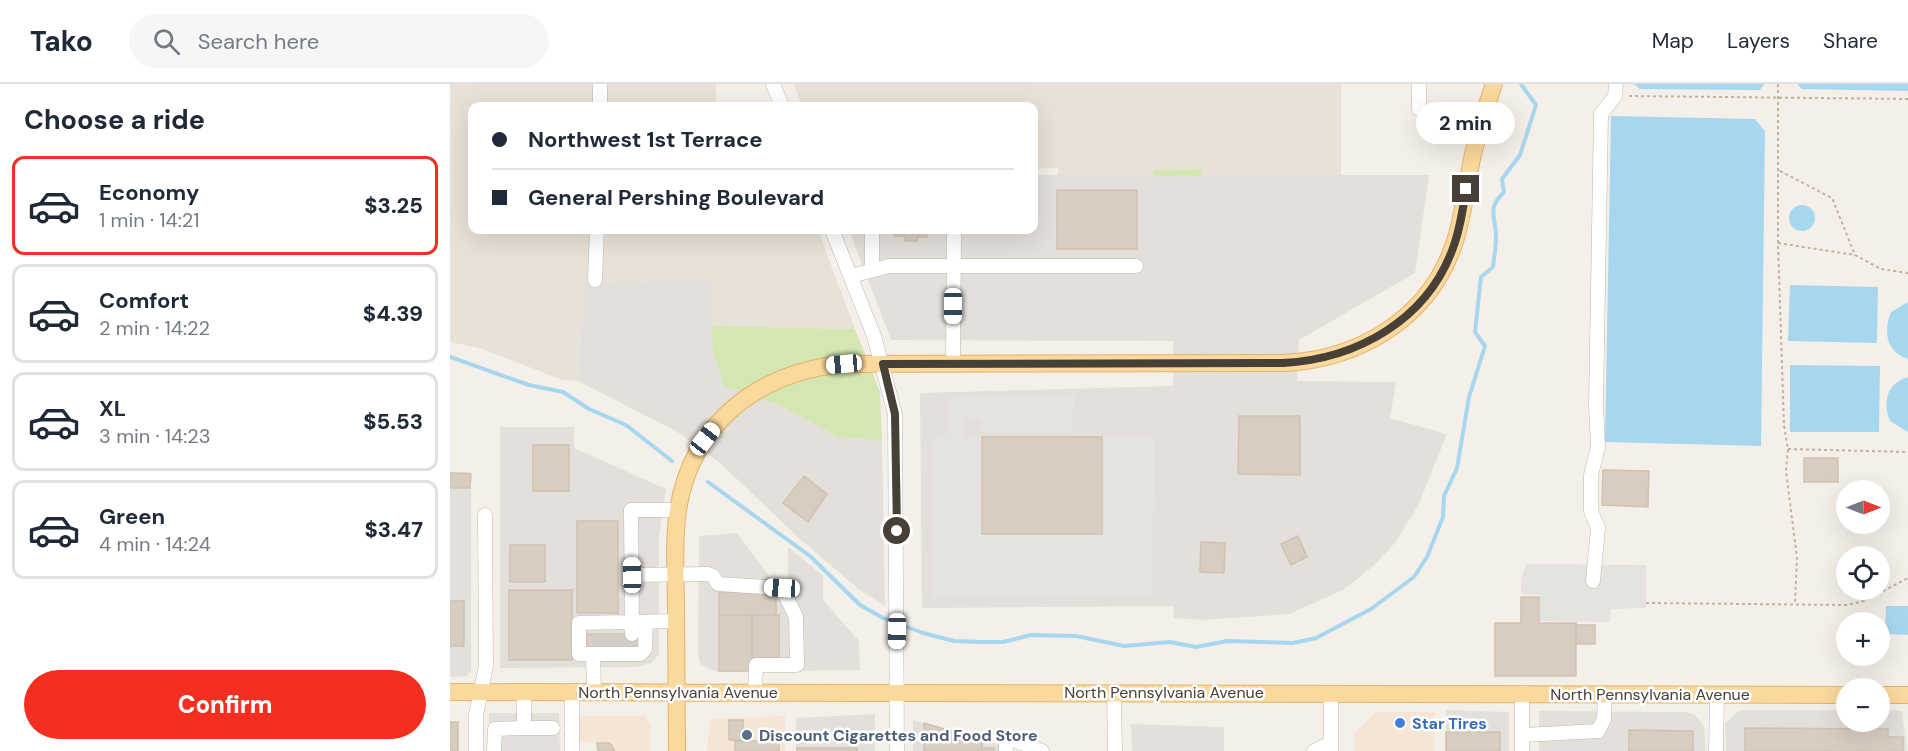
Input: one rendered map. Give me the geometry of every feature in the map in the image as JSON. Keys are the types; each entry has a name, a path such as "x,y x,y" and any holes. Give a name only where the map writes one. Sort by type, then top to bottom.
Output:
{"main road":[{"path":"677,751 678,510 687,474 705,439 718,423 752,392 771,381 819,366 1283,363 1327,358 1366,344 1405,317 1421,301 1444,267 1459,227 1473,154 1494,84"},
{"name":"North Pennsylvania Avenue","path":"450,692 1836,694"},
{"path":"1890,695 1908,695"}],"street":[{"path":"600,84 600,102"},
{"path":"773,84 781,102"},
{"path":"1419,84 1419,109"},
{"path":"1593,580 1598,528 1591,511 1591,475 1598,447 1596,405 1600,114 1615,90"},
{"path":"595,280 597,234"},
{"path":"834,234 883,364 895,414 898,599 897,751"},
{"path":"872,234 872,270"},
{"path":"953,364 954,234"},
{"path":"851,276 889,267 1136,266"},
{"path":"635,636 631,510 678,510"},
{"path":"476,751 476,715 486,666 485,515"},
{"path":"632,575 708,574 713,576 718,584 782,588 796,617 796,665 756,665 755,692"},
{"path":"598,642 635,636 676,621"},
{"path":"598,642 635,636"},
{"path":"594,692 598,642"},
{"path":"521,728 524,721 524,692"},
{"path":"572,692 572,751"},
{"path":"1114,692 1115,751"},
{"path":"1314,751 1331,747 1331,693"},
{"path":"1522,693 1522,751"},
{"path":"1522,735 1598,731 1604,719 1605,694"},
{"path":"1716,751 1717,694"},
{"path":"494,751 495,729 553,728"},
{"path":"1006,751 1006,737 1042,751"}],"path":[{"path":"1778,84 1780,171 1778,243 1784,426 1788,449 1786,471 1797,558 1795,603"},
{"path":"1615,90 1778,99 1908,99"},
{"path":"1780,171 1832,198 1855,255"},
{"path":"1778,243 1855,255 1881,269 1908,273"},
{"path":"1788,449 1908,452"},
{"path":"1646,603 1847,605 1864,602 1908,578"}],"shaded area":[{"path":"450,84 716,84 716,102 468,102 468,234 819,234 855,329 712,326 712,279 584,282 578,381 562,380 483,349 450,342"},
{"path":"794,84 1341,84 1341,175 1201,176 1201,169 1153,170 1153,176 1058,175 1058,168 1038,169 1038,102 801,102"},
{"path":"1038,175 1429,175 1415,273 1299,340 1297,381 1396,382 1390,418 1447,434 1418,506 1394,544 1373,566 1343,590 1289,614 1202,620 1174,618 1173,606 922,608 920,393 1173,386 1173,341 891,340 851,234 1038,234"},
{"path":"713,279 713,352 724,386 777,404 838,437 882,441 885,606 861,591 801,540 720,463 676,431 578,381 584,282"},
{"path":"983,394 1074,394 1073,433 981,433 981,419 965,419 965,437 981,437 982,535 1104,535 1104,437 1154,437 1153,598 932,598 932,436 948,436 948,399"},
{"path":"500,427 574,427 574,448 666,489 659,536 659,654 651,663 636,667 500,668"},
{"path":"450,472 471,472 471,670 467,676 450,677"},
{"path":"737,533 788,601 788,547 823,576 823,600 859,641 860,670 717,672 700,664 698,654 699,536"},
{"path":"1526,564 1646,565 1646,608 1611,609 1610,622 1540,621 1540,595 1521,594 1521,580"},
{"path":"1446,710 1509,712 1509,751 1446,751"},
{"path":"1740,710 1836,710 1836,732 1890,732 1890,710 1902,711 1907,751 1726,751 1725,723"},
{"path":"1539,711 1686,712 1695,715 1704,726 1706,751 1539,751"},
{"name":"Star Tires","path":"1376,712 1435,712 1434,751 1355,751 1354,734"},
{"path":"489,713 559,713 560,751 490,751"},
{"path":"875,714 875,751 796,751 796,718"},
{"path":"579,716 645,716 651,725 651,751 598,751 597,743 579,742"},
{"name":"Discount Cigarettes and Food Store","path":"785,716 785,751 707,751 710,719"},
{"path":"913,720 1000,745 1000,751 913,751"},
{"path":"1131,724 1224,727 1224,751 1132,751"}],"green space":[{"path":"1201,169 1201,176 1153,176 1153,170"},
{"path":"712,326 855,329 880,392 882,441 838,437 777,404 724,386 713,352"}],"water":[{"path":"1634,84 1764,84 1760,90 1640,89"},
{"path":"1797,84 1908,84 1908,91 1802,89"},
{"path":"1611,116 1755,119 1765,131 1761,446 1605,442"},
{"path":"1802,205 1811,209 1815,218 1811,227 1802,231 1793,227 1789,218 1793,209"},
{"path":"1790,285 1878,287 1877,343 1788,341"},
{"path":"1908,302 1908,359 1901,356 1891,346 1887,326 1891,312"},
{"path":"1790,365 1880,366 1879,432 1790,432"},
{"path":"1908,377 1908,432 1890,421 1886,407 1891,389"},
{"path":"1886,606 1908,606 1908,635 1890,634 1890,612 1886,612"}],"building":[{"path":"1057,190 1137,190 1137,249 1057,249"},
{"path":"895,234 927,234 927,237 917,237 917,241 905,241 905,236 895,236"},
{"path":"1239,416 1300,416 1300,475 1238,474"},
{"path":"982,437 1102,437 1102,534 982,534"},
{"path":"533,445 569,445 569,491 533,491"},
{"path":"1804,458 1838,458 1838,480 1836,482 1804,482"},
{"path":"1603,470 1649,471 1648,507 1602,505"},
{"path":"450,473 471,474 470,488 450,488"},
{"path":"804,476 827,494 808,522 783,503"},
{"path":"577,521 618,521 618,613 577,613"},
{"path":"1298,536 1307,557 1291,565 1281,544"},
{"path":"1201,542 1225,543 1224,573 1200,572"},
{"path":"510,545 545,545 545,582 510,582"},
{"path":"509,590 572,590 572,660 509,660"},
{"path":"719,592 776,592 776,615 719,615"},
{"path":"1521,597 1539,597 1539,623 1576,623 1576,676 1495,676 1495,623 1521,623"},
{"path":"450,601 464,601 464,646 450,646"},
{"path":"719,615 752,615 752,671 719,671"},
{"path":"752,615 779,615 779,658 752,658"},
{"path":"1576,625 1595,625 1595,644 1576,644"},
{"path":"582,634 644,634 643,647 583,648"},
{"path":"729,720 743,720 743,740 729,740"},
{"path":"450,722 458,722 458,751 450,751"},
{"path":"924,723 982,740 982,748 994,748 994,751 924,751"},
{"path":"1745,728 1836,729 1836,732 1888,732 1888,737 1903,737 1903,751 1745,751"},
{"path":"1629,730 1693,731 1693,751 1629,751"},
{"path":"1446,732 1500,732 1500,751 1446,751"},
{"path":"735,741 779,741 779,751 735,751"},
{"path":"597,743 610,743 615,751 598,751"},
{"path":"797,748 857,748 857,751 797,751"}],"waterway":[{"path":"708,482 810,556 860,605 883,618 923,633 954,641 1003,642 1031,635 1076,636 1124,646 1170,642 1196,647 1227,641 1293,643 1316,638 1371,609 1414,577 1427,557 1443,517 1444,496 1457,468 1469,397 1485,346 1475,332 1481,277 1493,267 1496,237 1493,213 1495,204 1504,192 1502,179 1520,155 1536,105 1521,84"},
{"path":"450,357 529,385 563,392 589,409 626,425 672,461"}],"tunnel":[{"path":"599,634 600,647"},
{"path":"616,634 616,647"},
{"path":"632,634 632,647"}],"place":[{"name":"Star Tires","path":"1400,723"},
{"name":"Discount Cigarettes and Food Store","path":"747,735"}],"route":[{"path":"897,531 895,414 883,364 1283,363 1306,362 1347,352 1388,332 1421,301 1435,283 1453,249 1466,189"}]}
